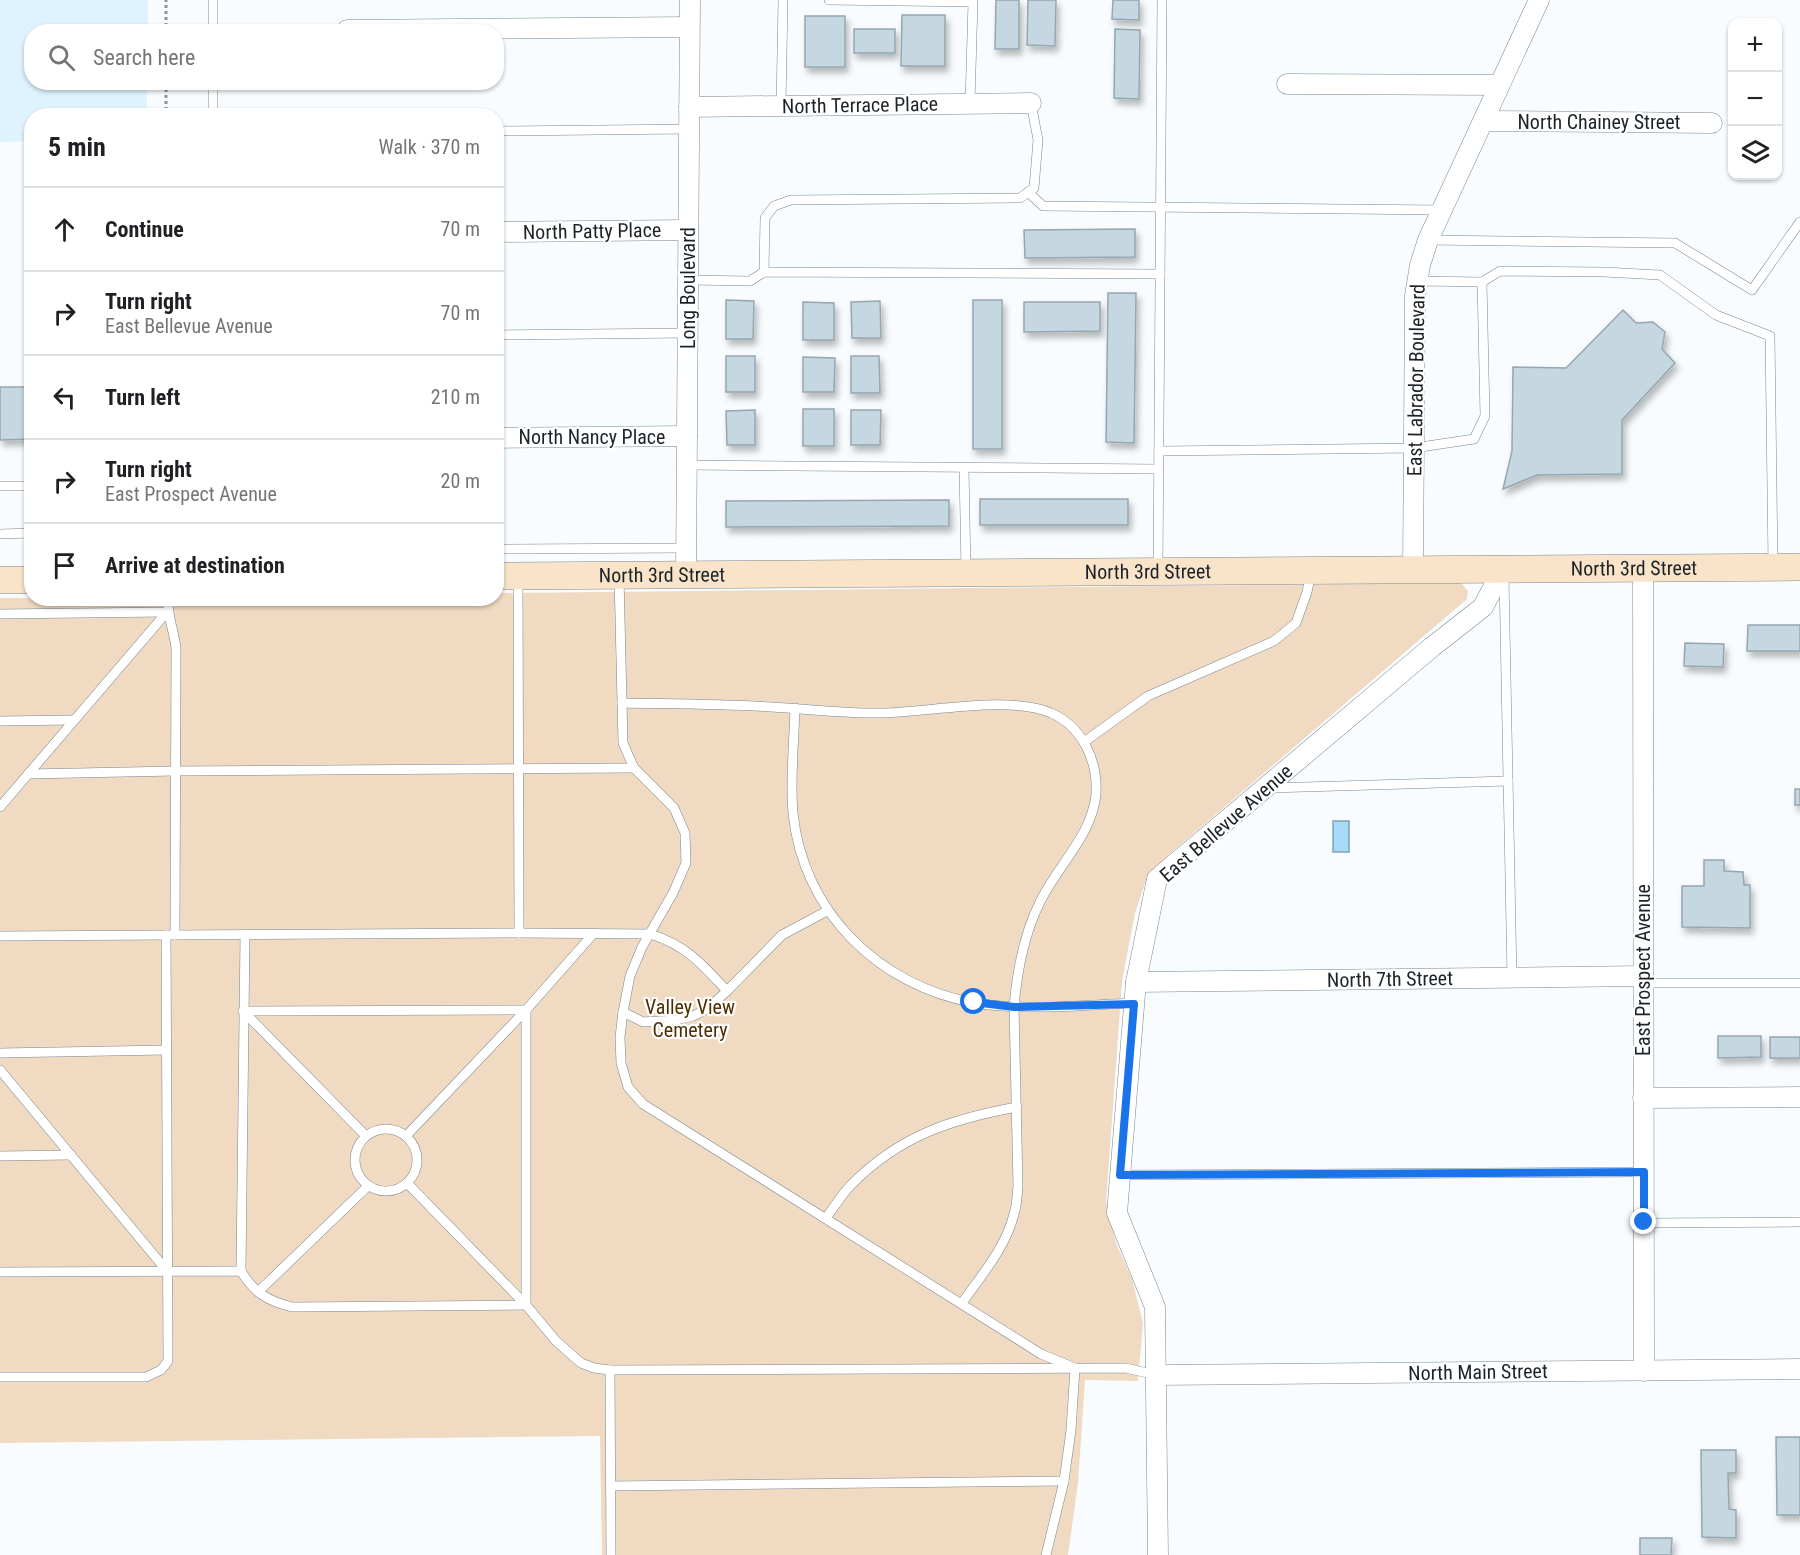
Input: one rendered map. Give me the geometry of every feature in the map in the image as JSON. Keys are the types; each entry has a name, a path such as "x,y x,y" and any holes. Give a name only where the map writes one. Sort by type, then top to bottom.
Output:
{"main road":[{"name":"North 3rd Street","path":"507,576 1800,567"},
{"path":"0,580 24,580"}],"street":[{"name":"Long Boulevard","path":"686,575 690,0"},
{"name":"East Labrador Boulevard","path":"1413,569 1414,296 1420,265 1428,240 1485,122 1498,85 1539,0"},
{"path":"504,29 689,27"},
{"path":"1287,84 1498,85"},
{"name":"North Terrace Place","path":"689,107 1031,103"},
{"name":"North Chainey Street","path":"1485,122 1713,123"},
{"name":"North Patty Place","path":"504,232 688,230"},
{"name":"North Nancy Place","path":"504,438 687,436"},
{"name":"East Bellevue Avenue","path":"1158,1555 1155,1307 1118,1213 1136,982 1157,879 1432,647 1483,607 1503,569"},
{"name":"East Prospect Avenue","path":"1644,569 1644,1371"},
{"name":"North 7th Street","path":"1136,982 1512,977 1643,980"},
{"path":"1643,1098 1800,1097"},
{"name":"North Main Street","path":"1156,1376 1800,1369"}],"lane":[{"path":"213,0 213,24"},
{"path":"781,106 783,0"},
{"path":"829,0 973,2 970,104"},
{"path":"1158,571 1162,0"},
{"path":"213,90 213,108"},
{"path":"764,272 765,218 774,206 791,201 1020,198 1034,188 1038,140 1031,103"},
{"path":"504,131 689,129"},
{"path":"1028,192 1043,207 1443,210"},
{"path":"1428,240 1675,243 1752,290 1800,222"},
{"path":"1417,281 1482,282 1500,271 1660,275 1716,315 1770,336 1773,567"},
{"path":"688,280 750,281 764,272 1160,273"},
{"path":"1159,452 1414,448 1474,440 1485,416 1482,282"},
{"path":"504,335 688,333"},
{"path":"687,465 1158,470"},
{"path":"964,468 966,573"},
{"path":"0,486 24,486"},
{"path":"0,534 24,533"},
{"path":"504,549 687,548"},
{"path":"1503,569 1512,977"},
{"path":"1084,742 1148,696 1274,641 1296,623 1307,592 1311,570"},
{"path":"619,575 623,743 634,768 674,808 685,833 686,863 673,892 642,947 630,976 620,1037 621,1063 628,1087 643,1104 1041,1354 1075,1368"},
{"path":"507,576 520,768 519,933"},
{"path":"0,1377 146,1377 161,1370 168,1361 166,1050 171,935 176,648 167,606"},
{"path":"0,614 167,612"},
{"path":"0,807 167,612"},
{"path":"622,703 883,713 1026,705 1050,712 1068,722 1084,742 1095,776 1096,795 1090,821 1040,902 1026,940 1016,980 1014,1007 1018,1186 1014,1215 1004,1239 962,1303"},
{"path":"795,708 793,813 800,852 812,884 827,910 846,932 887,970 912,984 974,1002 1014,1007 1134,1004"},
{"path":"0,721 74,720"},
{"path":"28,774 634,768"},
{"path":"1265,788 1508,781"},
{"path":"623,1012 643,1022 676,1020 693,1016 707,1009 783,935 827,910"},
{"path":"406,1136 526,1010 594,933"},
{"path":"0,936 650,934 669,939 688,951 727,992"},
{"path":"245,935 241,1271 248,1282 258,1292 274,1302 292,1307 526,1305"},
{"path":"1643,980 1800,983"},
{"path":"243,1011 526,1010"},
{"path":"526,1010 526,1305"},
{"path":"243,1011 366,1136"},
{"path":"0,1053 166,1050"},
{"path":"0,1070 167,1271"},
{"path":"826,1218 849,1186 898,1147 950,1122 1017,1107"},
{"path":"386,1128 397,1130 406,1136 417,1152 416,1171 407,1183 386,1192 368,1186 361,1179 354,1161 356,1152 366,1136 375,1130 386,1128"},
{"path":"0,1156 71,1155"},
{"path":"1120,1175 1644,1172"},
{"path":"407,1183 526,1305 556,1341 581,1363 594,1368 610,1370 1126,1368 1156,1376"},
{"path":"258,1292 368,1186"},
{"path":"1644,1222 1800,1222"},
{"path":"0,1272 241,1271"},
{"path":"1046,1555 1064,1481 1071,1430 1075,1368"},
{"path":"610,1370 611,1555"},
{"path":"610,1486 1064,1481"}],"path":[{"path":"166,0 166,24"},
{"path":"165,108 166,90"}],"shaded area":[{"path":"0,0 148,0 148,24 24,24 24,90 147,90 147,108 24,108 24,141 0,142"}],"green space":[{"name":"Valley View Cemetery","path":"1461,583 1468,591 1467,599 1166,857 1146,880 1135,913 1122,981 1106,1202 1116,1243 1132,1279 1143,1323 1138,1381 1085,1380 1078,1483 1068,1555 602,1555 600,1436 0,1443 0,598 24,598 24,606 504,606 504,593"}],"water":[{"path":"1333,821 1349,821 1349,852 1333,852"}],"building":[{"path":"996,0 1019,0 1019,49 995,49"},
{"path":"1028,0 1056,0 1055,46 1027,45"},
{"path":"1113,0 1139,0 1139,20 1112,19"},
{"path":"902,15 945,15 945,66 901,66"},
{"path":"805,16 845,16 845,67 805,67"},
{"path":"854,29 895,29 895,53 854,53"},
{"path":"1115,29 1140,30 1139,99 1114,98"},
{"path":"1135,229 1135,257 1025,258 1024,230"},
{"path":"1108,293 1136,293 1134,443 1106,442"},
{"path":"726,300 754,301 753,339 726,339"},
{"path":"973,300 1002,300 1002,449 973,449"},
{"path":"880,301 881,338 852,338 851,302"},
{"path":"803,302 834,303 834,340 803,340"},
{"path":"1024,302 1100,302 1100,331 1024,332"},
{"path":"1623,310 1636,323 1653,322 1665,332 1662,349 1675,363 1622,420 1622,474 1537,475 1503,489 1512,451 1513,367 1566,368"},
{"path":"726,356 755,356 755,392 726,392"},
{"path":"851,356 879,356 880,393 851,393"},
{"path":"803,357 835,358 834,392 803,392"},
{"path":"0,387 24,387 24,439 0,440"},
{"path":"803,409 834,409 834,446 803,446"},
{"path":"755,410 755,445 727,445 726,411"},
{"path":"851,410 881,410 880,445 851,445"},
{"path":"980,499 1128,499 1128,525 980,525"},
{"path":"949,500 949,526 726,527 726,501"},
{"path":"1748,625 1800,625 1800,651 1747,651"},
{"path":"1685,643 1724,644 1723,667 1684,666"},
{"path":"1795,789 1800,789 1800,805 1795,805"},
{"path":"1704,860 1724,860 1724,871 1743,872 1744,885 1750,885 1750,928 1682,927 1682,886 1704,886"},
{"path":"1718,1036 1761,1036 1761,1057 1718,1058"},
{"path":"1770,1037 1800,1037 1800,1058 1770,1058"},
{"path":"1776,1437 1800,1437 1800,1515 1777,1515"},
{"path":"1701,1450 1736,1450 1736,1473 1728,1473 1729,1509 1736,1510 1736,1538 1702,1537"},
{"path":"1640,1538 1672,1538 1671,1555 1640,1555"}],"route":[{"path":"974,1002 1014,1007 1134,1004 1120,1175 1644,1172 1644,1222"}]}
